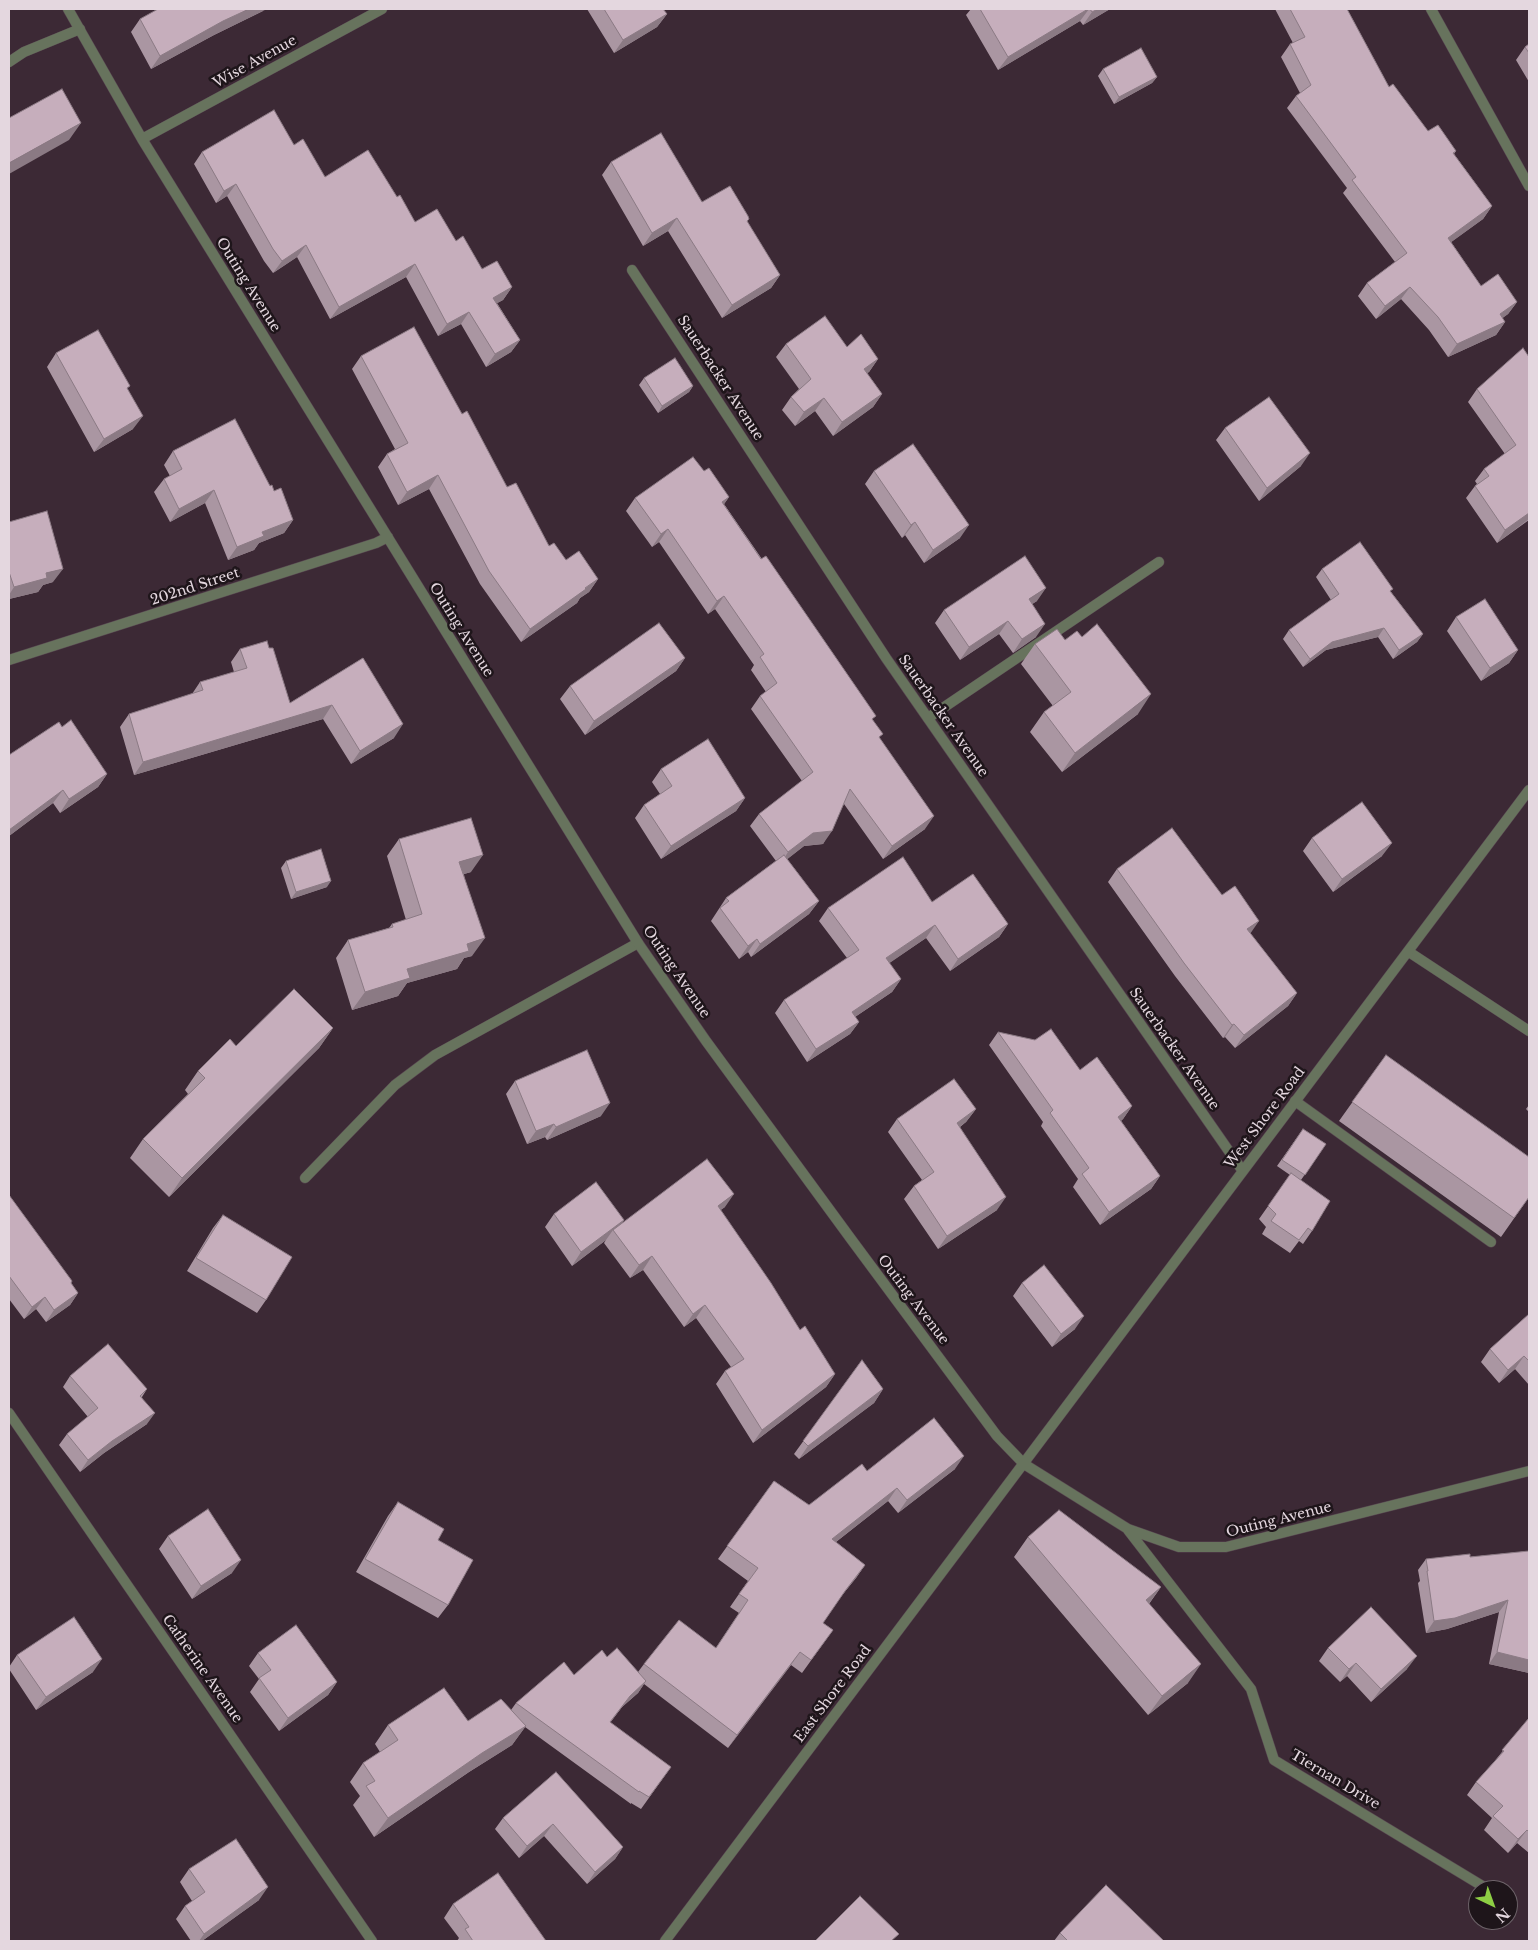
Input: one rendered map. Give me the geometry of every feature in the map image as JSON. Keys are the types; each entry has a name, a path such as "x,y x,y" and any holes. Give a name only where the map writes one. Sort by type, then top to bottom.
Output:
{"street":[{"name":"Outing Avenue","path":"68,9 142,139 638,943 706,1041 851,1239 997,1436 1024,1464 1128,1529 1179,1547 1226,1547 1529,1471"},
{"name":"Wise Avenue","path":"142,139 382,9"},
{"path":"1431,9 1529,186"},
{"path":"9,62 24,52 80,30"},
{"name":"Sauerbacker Avenue","path":"632,270 886,658 1242,1170"},
{"name":"202nd Street","path":"9,660 376,543 388,537"},
{"path":"928,718 1159,562"},
{"name":"West Shore Road","path":"1024,1464 1242,1170 1409,952 1529,790"},
{"path":"305,1178 395,1085 435,1055 638,943"},
{"path":"1409,952 1529,1031"},
{"path":"1295,1101 1491,1242"},
{"name":"Catherine Avenue","path":"9,1413 372,1941"},
{"name":"East Shore Road","path":"664,1941 1024,1464"},
{"name":"Tiernan Drive","path":"1128,1529 1251,1689 1274,1760 1472,1880"}],"building":[{"path":"158,9 249,9 223,21 160,56 140,19"},
{"path":"604,9 663,9 667,14 623,40"},
{"path":"980,9 1088,9 1008,57"},
{"path":"1290,9 1347,9 1389,87 1393,84 1428,131 1438,125 1456,151 1453,153 1492,206 1448,238 1481,286 1498,274 1517,302 1500,314 1505,322 1457,344 1438,317 1410,287 1385,306 1367,283 1407,253 1352,180 1356,177 1296,96 1311,85 1290,44 1305,37"},
{"path":"1529,44 1529,53 1525,47"},
{"path":"1141,48 1157,77 1119,97 1103,69"},
{"path":"62,89 81,123 9,163 9,118"},
{"path":"274,110 294,145 303,139 325,177 368,150 397,197 400,195 415,222 437,209 456,241 463,236 482,269 497,261 512,287 493,298 520,340 495,354 469,312 447,324 415,264 339,307 306,245 282,261 273,249 236,184 224,191 202,152"},
{"path":"661,133 702,202 730,186 748,216 749,219 747,221 780,275 732,305 677,218 652,233 611,162"},
{"path":"825,316 847,347 861,334 878,359 864,369 882,394 842,422 824,398 804,412 791,397 811,379 786,344"},
{"path":"414,327 462,414 467,411 507,487 516,483 549,546 554,543 566,560 579,551 598,579 530,629 489,571 438,475 407,492 387,454 408,443 361,356"},
{"path":"98,330 130,386 127,388 143,416 104,439 56,353"},
{"path":"1523,348 1529,357 1529,513 1505,530 1475,486 1489,476 1484,469 1516,445 1477,389"},
{"path":"675,358 693,386 662,406 644,378"},
{"path":"1269,397 1310,453 1267,488 1225,428"},
{"path":"235,419 270,486 272,485 274,491 281,488 293,520 262,532 264,536 237,547 214,490 179,509 164,479 182,469 173,451"},
{"path":"913,444 969,525 933,550 915,522 911,525 874,471"},
{"path":"693,457 704,471 709,468 729,497 722,502 761,559 766,556 876,716 872,719 883,734 879,737 934,816 892,846 850,789 832,831 813,833 788,852 759,814 813,772 760,696 777,683 760,657 764,654 724,596 717,601 668,529 661,534 635,498"},
{"path":"47,511 63,569 46,573 47,578 14,587 9,572 9,522"},
{"path":"1360,542 1393,589 1390,591 1423,634 1399,650 1384,628 1332,642 1310,659 1289,630 1339,594 1322,569"},
{"path":"1025,556 1046,588 1029,599 1045,624 1022,639 1008,621 969,647 944,610"},
{"path":"1485,599 1518,650 1490,668 1456,617"},
{"path":"659,623 685,658 594,721 570,686"},
{"path":"1097,624 1151,694 1075,753 1044,712 1071,692 1035,644 1057,629 1065,640 1077,631 1082,637"},
{"path":"267,641 269,648 273,648 290,703 363,658 403,724 360,751 332,705 143,762 129,714 203,690 200,682 247,668 240,649"},
{"path":"71,720 107,774 69,799 63,790 9,830 9,755 59,722 62,727"},
{"path":"708,739 745,798 671,846 644,805 672,786 661,769"},
{"path":"1362,802 1392,843 1342,879 1312,838"},
{"path":"471,818 483,855 459,862 485,938 467,944 469,951 407,969 410,978 365,992 348,940 393,927 392,924 422,914 399,839"},
{"path":"1172,828 1222,895 1235,886 1259,921 1247,929 1297,993 1244,1035 1234,1024 1232,1025 1184,963 1117,869"},
{"path":"321,849 331,881 296,892 286,861"},
{"path":"784,855 819,901 760,944 757,939 748,946 720,908 729,901 726,898"},
{"path":"903,857 932,902 973,874 1008,924 958,959 935,925 886,958 901,979 852,1012 859,1022 816,1049 784,1000 859,950 828,908"},
{"path":"294,989 333,1028 182,1178 143,1139 205,1078 198,1071 230,1039 236,1046"},
{"path":"1051,1029 1080,1070 1097,1057 1132,1106 1118,1117 1160,1176 1109,1212 1082,1174 1089,1168 1050,1113 1053,1110 998,1032 1035,1040"},
{"path":"587,1050 610,1103 556,1127 554,1124 536,1131 515,1081"},
{"path":"1386,1055 1529,1157 1529,1197 1514,1218 1352,1102"},
{"path":"954,1079 976,1109 957,1123 1006,1197 947,1236 914,1186 934,1172 897,1119"},
{"path":"1303,1129 1326,1144 1305,1175 1282,1160"},
{"path":"707,1159 734,1194 718,1206 771,1283 800,1330 805,1326 835,1374 762,1430 725,1371 744,1359 705,1305 693,1314 652,1256 639,1265 613,1230"},
{"path":"1291,1173 1330,1201 1312,1231 1308,1228 1299,1240 1271,1221 1276,1214 1268,1206"},
{"path":"596,1182 624,1220 581,1252 554,1214"},
{"path":"9,1195 72,1281 71,1283 78,1293 54,1310 45,1297 32,1307 9,1276"},
{"path":"223,1215 292,1257 266,1300 196,1258"},
{"path":"1044,1265 1084,1316 1061,1334 1022,1283"},
{"path":"1529,1314 1529,1361 1524,1356 1508,1370 1490,1349"},
{"path":"108,1344 147,1389 140,1396 155,1413 112,1441 88,1460 67,1434 98,1408 70,1376"},
{"path":"862,1360 883,1389 808,1446 803,1441"},
{"path":"934,1418 964,1456 907,1500 897,1488 832,1539 865,1565 823,1623 833,1630 811,1660 800,1652 737,1735 644,1664 679,1620 716,1648 748,1600 739,1594 758,1568 727,1546 774,1481 809,1505 862,1464 867,1471"},
{"path":"398,1502 444,1529 438,1540 473,1560 448,1605 365,1559"},
{"path":"208,1509 241,1560 201,1586 168,1536"},
{"path":"1059,1510 1161,1587 1146,1600 1201,1664 1162,1696 1028,1537"},
{"path":"1529,1551 1529,1660 1497,1652 1508,1600 1455,1618 1434,1621 1426,1559 1470,1554 1470,1557"},
{"path":"1371,1607 1417,1656 1381,1689 1356,1663 1349,1669 1328,1648"},
{"path":"74,1617 102,1659 46,1697 17,1655"},
{"path":"296,1625 337,1682 288,1718 259,1678 271,1670 258,1653"},
{"path":"617,1648 646,1681 630,1696 610,1722 671,1767 649,1797 639,1792 516,1703 564,1662 574,1675 602,1650 607,1657"},
{"path":"444,1688 468,1721 501,1699 526,1726 482,1753 388,1818 366,1786 375,1781 363,1763 398,1740 388,1725"},
{"path":"1529,1718 1529,1832 1527,1830 1518,1839 1493,1816 1503,1806 1476,1782 1504,1751 1502,1750"},
{"path":"556,1772 623,1847 595,1872 553,1824 527,1846 503,1818"},
{"path":"236,1839 268,1887 204,1934 185,1906 205,1892 189,1869"},
{"path":"498,1873 546,1941 473,1941 465,1929 469,1927 453,1904"},
{"path":"1106,1885 1164,1941 1068,1941 1060,1933"},
{"path":"860,1896 899,1934 891,1941 815,1941"}]}
